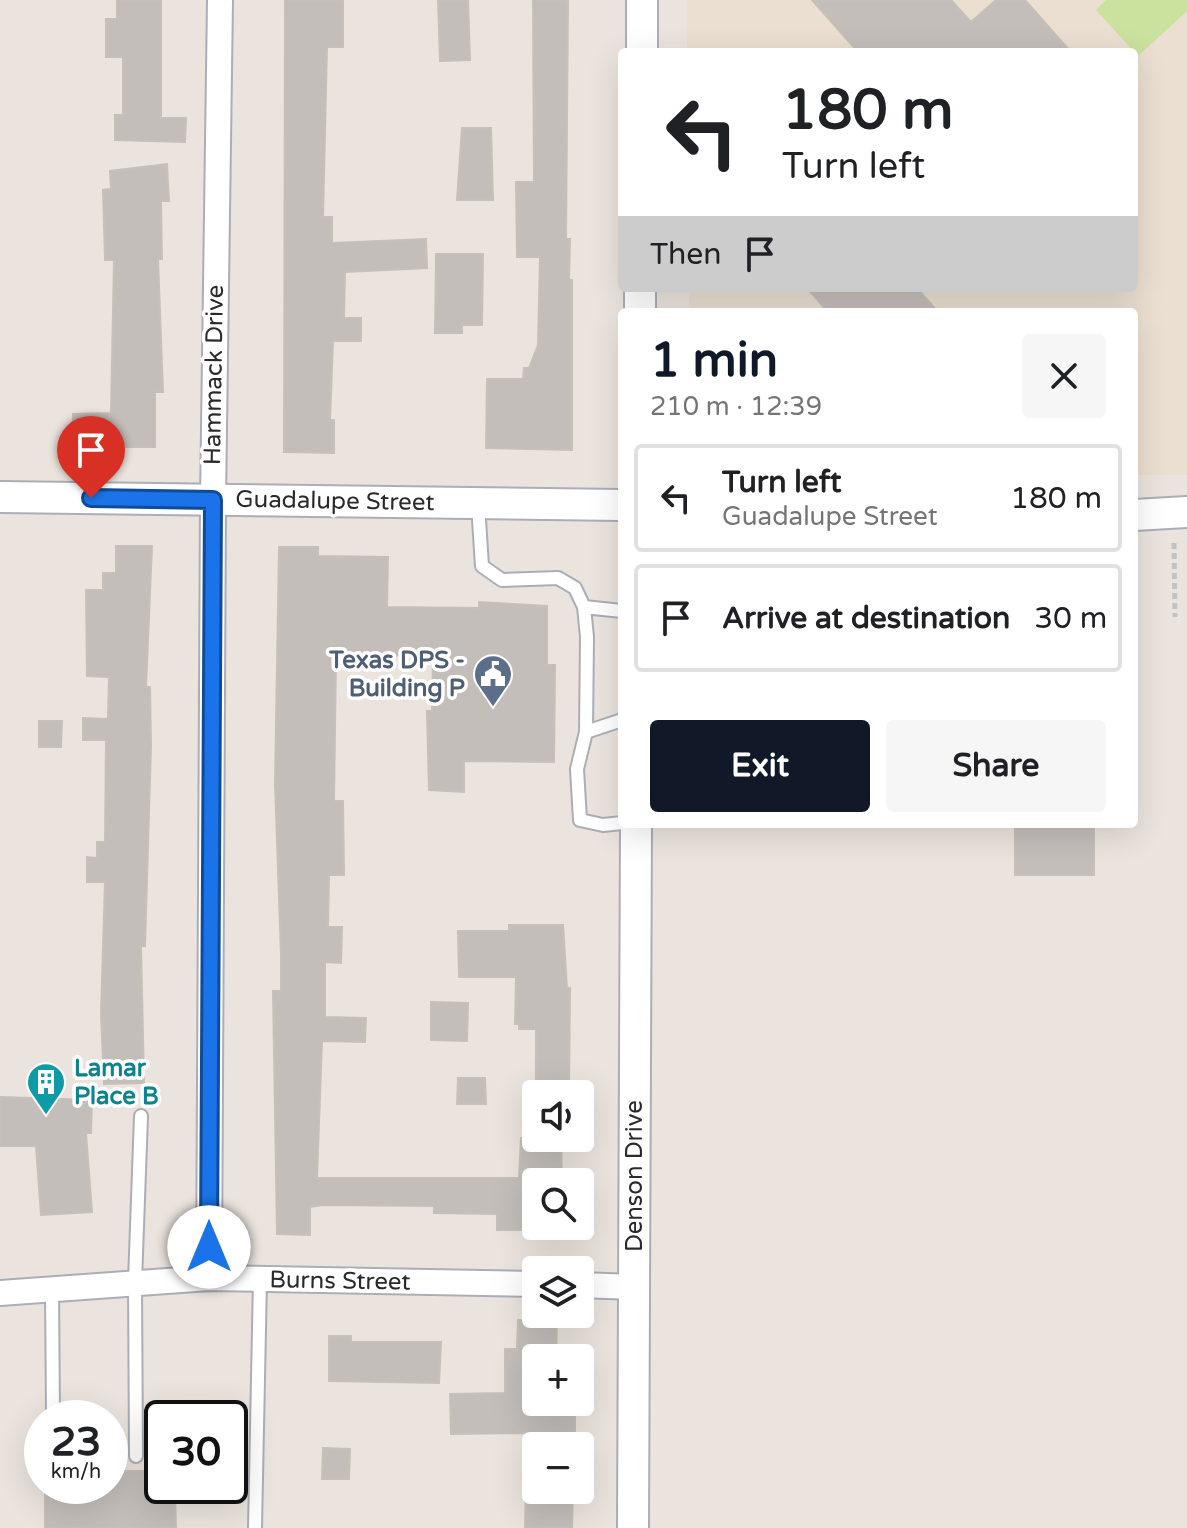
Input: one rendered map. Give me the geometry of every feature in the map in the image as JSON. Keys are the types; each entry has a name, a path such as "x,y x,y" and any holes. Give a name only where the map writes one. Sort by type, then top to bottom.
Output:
{"street":[{"name":"Hammack Drive","path":"209,1278 213,500 220,0"},
{"path":"642,0 642,48"},
{"name":"Guadalupe Street","path":"0,497 618,505"},
{"path":"1138,515 1187,512"},
{"name":"Denson Drive","path":"633,1528 636,828"},
{"name":"Burns Street","path":"0,1293 209,1278 522,1284"},
{"path":"594,1286 634,1287"}],"lane":[{"path":"478,503 482,566 502,580 558,578 575,588 584,607 586,732 577,769 580,820 603,825 618,823"},
{"path":"584,607 618,611"},
{"path":"586,732 618,721"},
{"path":"136,1456 135,1282 141,1116"},
{"path":"255,1528 260,1279"},
{"path":"52,1288 53,1400"}],"path":[{"path":"1174,543 1175,617"}],"shaded area":[{"path":"687,0 1187,0 1187,475 1138,475 1138,308 689,308 689,292 1138,292 1138,48 687,48"}],"green space":[{"path":"1106,0 1187,0 1187,11 1138,56 1138,48 1131,48 1096,10"}],"building":[{"path":"117,0 161,0 161,118 186,118 185,142 115,140 115,115 123,115 123,57 106,57 106,19 117,19"},
{"path":"285,0 343,0 343,47 327,47 323,217 332,217 332,243 426,239 427,268 345,272 344,318 361,318 361,341 333,341 330,420 334,420 334,453 284,452"},
{"path":"438,0 468,0 470,60 440,61"},
{"path":"533,0 568,0 566,239 570,239 569,280 572,280 572,450 486,448 487,379 523,379 524,368 529,368 538,345 540,257 517,257 516,182 534,182"},
{"path":"812,0 951,0 971,22 996,0 1025,0 1067,48 854,48"},
{"path":"462,128 491,128 493,200 457,200"},
{"path":"167,164 169,201 161,201 162,259 158,259 163,392 155,392 155,447 74,447 73,414 111,413 114,260 105,260 103,190 111,189 110,171"},
{"path":"436,254 483,254 482,325 462,325 462,333 435,333"},
{"path":"810,292 920,292 934,308 824,308"},
{"path":"116,546 152,546 146,687 150,687 151,746 145,946 141,946 144,1083 104,1084 101,1014 105,882 87,882 87,857 97,858 97,842 105,842 106,740 83,740 83,718 108,719 109,677 87,676 86,590 103,590 103,573 116,573"},
{"path":"279,547 318,547 318,556 388,557 387,607 479,608 479,602 547,606 547,665 555,665 554,762 464,761 464,792 429,790 427,711 432,711 433,656 336,655 334,801 343,801 344,875 329,875 328,927 342,927 341,963 325,962 325,1017 366,1018 365,1042 322,1041 317,1178 519,1178 522,1138 522,1152 561,1152 562,1168 522,1168 522,1230 497,1230 497,1214 434,1213 434,1206 323,1205 310,1207 310,1235 277,1234 273,991 281,991 281,955 275,783"},
{"path":"39,721 62,721 61,747 39,747"},
{"path":"1015,828 1094,828 1094,875 1015,875"},
{"path":"509,925 563,925 567,988 570,988 569,1080 536,1080 536,1029 519,1029 519,1024 515,1024 516,977 459,977 458,931 509,931"},
{"path":"431,1002 468,1003 467,1041 431,1040"},
{"path":"458,1078 485,1078 486,1104 457,1104"},
{"path":"0,1097 92,1100 91,1133 86,1133 92,1212 41,1215 36,1146 0,1146"},
{"path":"518,1320 522,1320 522,1328 557,1328 556,1344 522,1344 522,1416 575,1416 575,1432 451,1434 450,1394 505,1393 505,1349 517,1349"},
{"path":"329,1336 351,1336 351,1342 441,1342 439,1383 329,1381"},
{"path":"323,1448 350,1449 349,1479 322,1479"},
{"path":"128,1471 144,1471 144,1504 175,1504 176,1528 45,1528 45,1504 128,1504"},
{"path":"526,1504 573,1504 572,1528 525,1528"}],"place":[{"name":"Texas DPS - Building P","path":"493,708"},
{"name":"Lamar Place B","path":"46,1116"}],"route":[{"path":"91,498 213,500 209,1247"}]}
